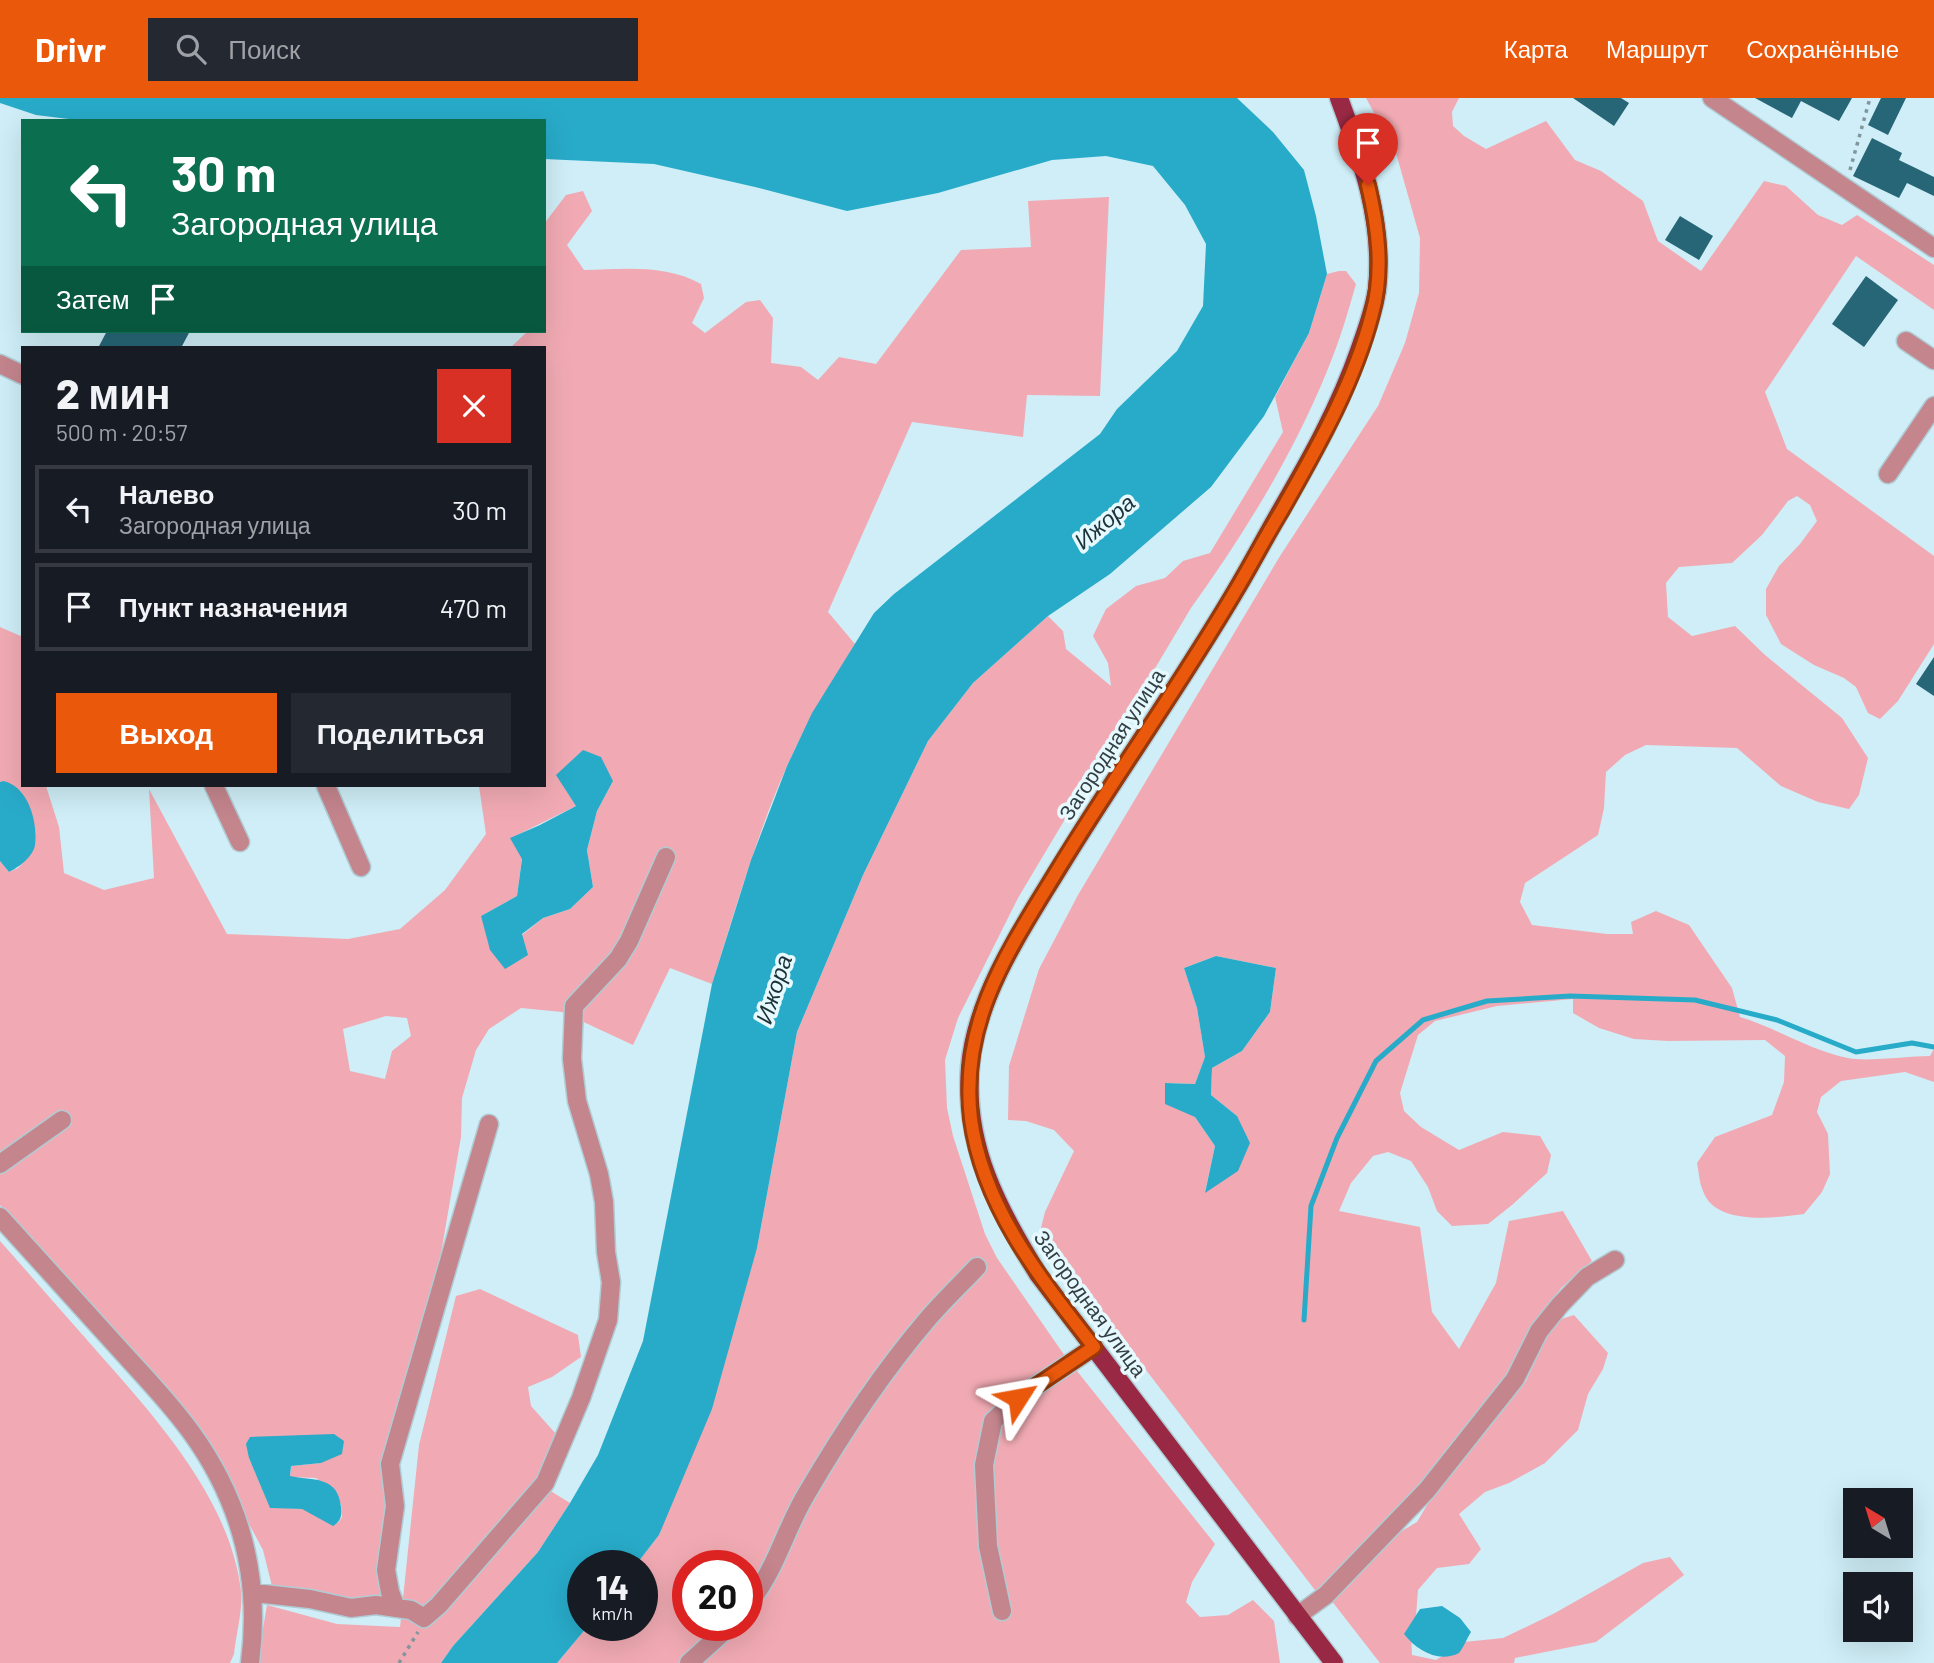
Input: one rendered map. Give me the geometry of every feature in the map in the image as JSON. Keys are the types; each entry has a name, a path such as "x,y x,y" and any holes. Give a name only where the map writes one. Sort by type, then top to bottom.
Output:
{"main road":[{"name":"Загородная улица","path":"1334,1663 1038,1274 1010,1229 984,1174 971,1120 970,1069 973,1038 991,987 1097,806 1235,592 1310,461 1348,383 1372,314 1377,288 1378,239 1368,185 1339,98"}],"street":[{"path":"1712,98 1934,248"},
{"path":"1906,341 1934,360"},
{"path":"0,364 21,374"},
{"path":"1888,474 1934,406"},
{"path":"214,787 240,842"},
{"path":"326,787 361,867"},
{"path":"254,1593 351,1608 376,1605 411,1610 424,1618 439,1605 545,1483 581,1398 608,1320 611,1282 599,1174 577,1101 572,1059 574,1006 624,950 650,898 666,857"},
{"path":"0,1164 62,1120"},
{"path":"396,1608 386,1570 395,1506 390,1464 489,1124"},
{"path":"0,1217 162,1397 191,1432 206,1456 233,1513 249,1559 254,1593 254,1631 250,1663"},
{"path":"1297,1616 1326,1595 1427,1490 1515,1379 1539,1331 1587,1277 1615,1259"},
{"path":"763,1584 809,1489 881,1378 926,1321 977,1267"},
{"path":"1002,1611 988,1546 984,1465 993,1421 1018,1398 1094,1347"},
{"path":"689,1663 713,1641"}],"path":[{"path":"1845,188 1870,98"},
{"path":"399,1663 414,1642 424,1618"}],"shaded area":[{"path":"1366,98 1459,98 1452,112 1453,126 1486,149 1546,121 1575,160 1601,171 1643,201 1658,241 1701,271 1764,181 1786,186 1818,215 1842,225 1857,215 1934,265 1934,310 1856,256 1765,392 1787,449 1934,556 1934,644 1898,701 1880,719 1868,713 1856,687 1781,644 1766,615 1766,589 1779,566 1817,521 1810,505 1797,496 1788,501 1762,535 1732,563 1679,567 1666,583 1668,617 1692,636 1735,626 1765,655 1842,718 1868,758 1859,795 1849,809 1818,802 1781,786 1737,748 1646,745 1625,755 1606,772 1604,808 1598,835 1525,883 1520,902 1532,925 1607,934 1633,934 1631,922 1656,911 1689,925 1732,988 1740,1017 1820,1050 1848,1058 1930,1056 1934,1049 1934,1082 1905,1072 1841,1081 1821,1097 1817,1112 1828,1134 1830,1174 1822,1192 1804,1214 1747,1217 1720,1210 1710,1202 1702,1188 1697,1163 1715,1137 1772,1115 1784,1082 1785,1056 1765,1040 1634,1039 1599,1028 1573,1013 1573,999 1497,1006 1435,1021 1418,1035 1400,1093 1404,1111 1421,1127 1459,1150 1503,1132 1540,1136 1551,1155 1547,1173 1488,1224 1452,1226 1437,1211 1428,1187 1411,1161 1388,1152 1373,1156 1351,1183 1339,1211 1420,1227 1432,1312 1459,1349 1496,1283 1509,1221 1563,1211 1592,1261 1561,1288 1536,1323 1498,1392 1421,1487 1363,1544 1333,1583 1318,1594 1050,1245 1041,1228 1045,1212 1074,1151 1054,1130 1026,1121 1008,1120 1009,1066 1039,969 1078,895 1280,556 1378,406 1405,343 1419,293 1420,238 1396,153","holes":["1216,956 1276,968 1270,1012 1242,1051 1212,1068 1211,1095 1237,1116 1205,1192 1215,1146 1195,1117 1165,1083 1195,1084 1205,1057 1197,1008 1184,968"]},
{"path":"583,191 592,211 567,245 584,270 659,271 673,273 701,284 704,298 692,323 705,333 746,302 760,300 773,318 771,363 801,367 818,380 839,357 876,364 961,250 1031,247 1028,201 1109,197 1100,396 1027,395 1023,437 912,422 828,612 855,644 802,734 776,792 746,874 712,984 670,968 633,1045 562,1012 521,1008 489,1029 476,1050 462,1098 461,1137 439,1265 406,1391 385,1604 346,1602 272,1586 263,1550 210,1451 157,1384 0,1205 0,861 9,872 18,868 31,854 3,781 0,782 0,627 21,636 21,787 46,787 59,827 64,873 104,890 154,878 149,789 227,934 348,939 400,929 445,890 486,834 479,787 546,787 546,346 512,346 526,333 546,333 546,221 566,195","holes":["613,781 597,811 587,850 593,887 570,909 543,918 522,935 481,916 517,896 522,858 511,838 576,806","386,1016 407,1018 411,1036 392,1051 385,1079 350,1071 343,1029","249,1458 321,1463 291,1466 290,1477 316,1478 341,1504 342,1517 338,1523 302,1509 270,1507"]},
{"path":"1346,271 1356,284 1336,347 1304,423 1270,487 1191,608 1018,898 958,1018 945,1060 947,1108 953,1136 985,1234 997,1258 1065,1356 1215,1544 1192,1582 1186,1602 1200,1617 1228,1615 1253,1600 1274,1621 1280,1663 557,1663 575,1641 658,1641 658,1550 647,1550 659,1535 757,1248 797,1032 863,875 928,741 973,683 1048,616 1063,631 1066,649 1111,686 1108,663 1093,636 1106,609 1136,586 1165,578 1183,561 1210,553 1283,432 1275,397 1309,333 1327,274"},
{"path":"0,1241 141,1402 186,1460 206,1491 222,1523 234,1557 241,1591 239,1622 230,1663 0,1663"},
{"path":"480,1289 578,1335 581,1357 552,1377 528,1387 531,1406 556,1434 556,1453 536,1482 570,1503 538,1552 453,1646 441,1663 257,1663 267,1605 337,1624 400,1627 419,1445 456,1296"},
{"path":"1574,1315 1608,1353 1603,1369 1588,1394 1578,1430 1545,1463 1509,1483 1485,1492 1459,1514 1481,1549 1469,1564 1437,1568 1418,1590 1416,1616 1411,1632 1412,1655 1436,1660 1464,1642 1503,1638 1555,1613 1643,1563 1670,1557 1684,1575 1596,1642 1515,1658 1514,1663 1380,1663 1331,1600 1395,1535 1417,1522 1433,1495 1526,1381 1546,1338 1558,1320"}],"water":[{"name":"Ижора","path":"0,98 1237,98 1273,132 1304,170 1327,274 1309,333 1264,416 1211,487 1110,574 1048,616 973,683 928,741 863,875 797,1032 757,1248 712,1409 659,1535 647,1550 567,1550 567,1641 575,1641 557,1663 441,1663 453,1646 538,1552 570,1503 598,1455 643,1341 712,984 751,860 787,766 812,713 874,613 894,594 1100,434 1117,409 1177,351 1203,306 1206,244 1185,205 1153,166 1106,156 1052,160 938,193 847,211 654,164 546,159 546,119 69,119 36,115 0,103"},
{"path":"583,750 601,757 613,781 597,811 587,850 593,887 570,909 543,918 522,934 528,955 505,969 490,950 481,916 517,896 522,859 510,838 576,806 556,775"},
{"path":"0,782 12,784 25,797 33,816 36,836 32,854 9,872 0,861"},
{"path":"1216,956 1276,968 1270,1012 1242,1051 1212,1068 1211,1095 1237,1116 1250,1143 1238,1171 1205,1193 1215,1146 1195,1117 1165,1104 1165,1083 1195,1084 1205,1057 1197,1008 1184,968"},
{"path":"334,1434 344,1441 342,1454 321,1463 291,1466 290,1476 323,1481 335,1489 341,1507 338,1522 333,1526 302,1509 270,1508 249,1458 246,1444 250,1437"},
{"path":"1442,1606 1460,1618 1471,1632 1459,1653 1444,1657 1429,1654 1415,1646 1404,1634 1420,1609"}],"building":[{"path":"1573,98 1621,98 1629,103 1614,126"},
{"path":"1755,98 1852,98 1839,121 1801,101 1792,118"},
{"path":"1881,98 1906,98 1888,135 1868,125"},
{"path":"1872,138 1902,153 1899,160 1934,177 1934,196 1907,183 1899,198 1853,176"},
{"path":"1680,216 1713,236 1699,260 1665,240"},
{"path":"1866,276 1898,300 1864,347 1832,324"},
{"path":"106,333 189,333 182,346 99,346"},
{"path":"1934,657 1934,696 1916,684"}],"waterway":[{"path":"1304,1320 1311,1206 1337,1138 1376,1061 1423,1020 1487,1001 1570,996 1695,1000 1777,1020 1856,1052 1912,1043 1934,1047"}],"route":[{"path":"1018,1398 1094,1347 1038,1274 1010,1229 984,1174 971,1120 970,1069 973,1038 991,987 1047,889 1097,806 1235,592 1334,415 1372,314 1377,288 1376,216 1368,185"}]}
